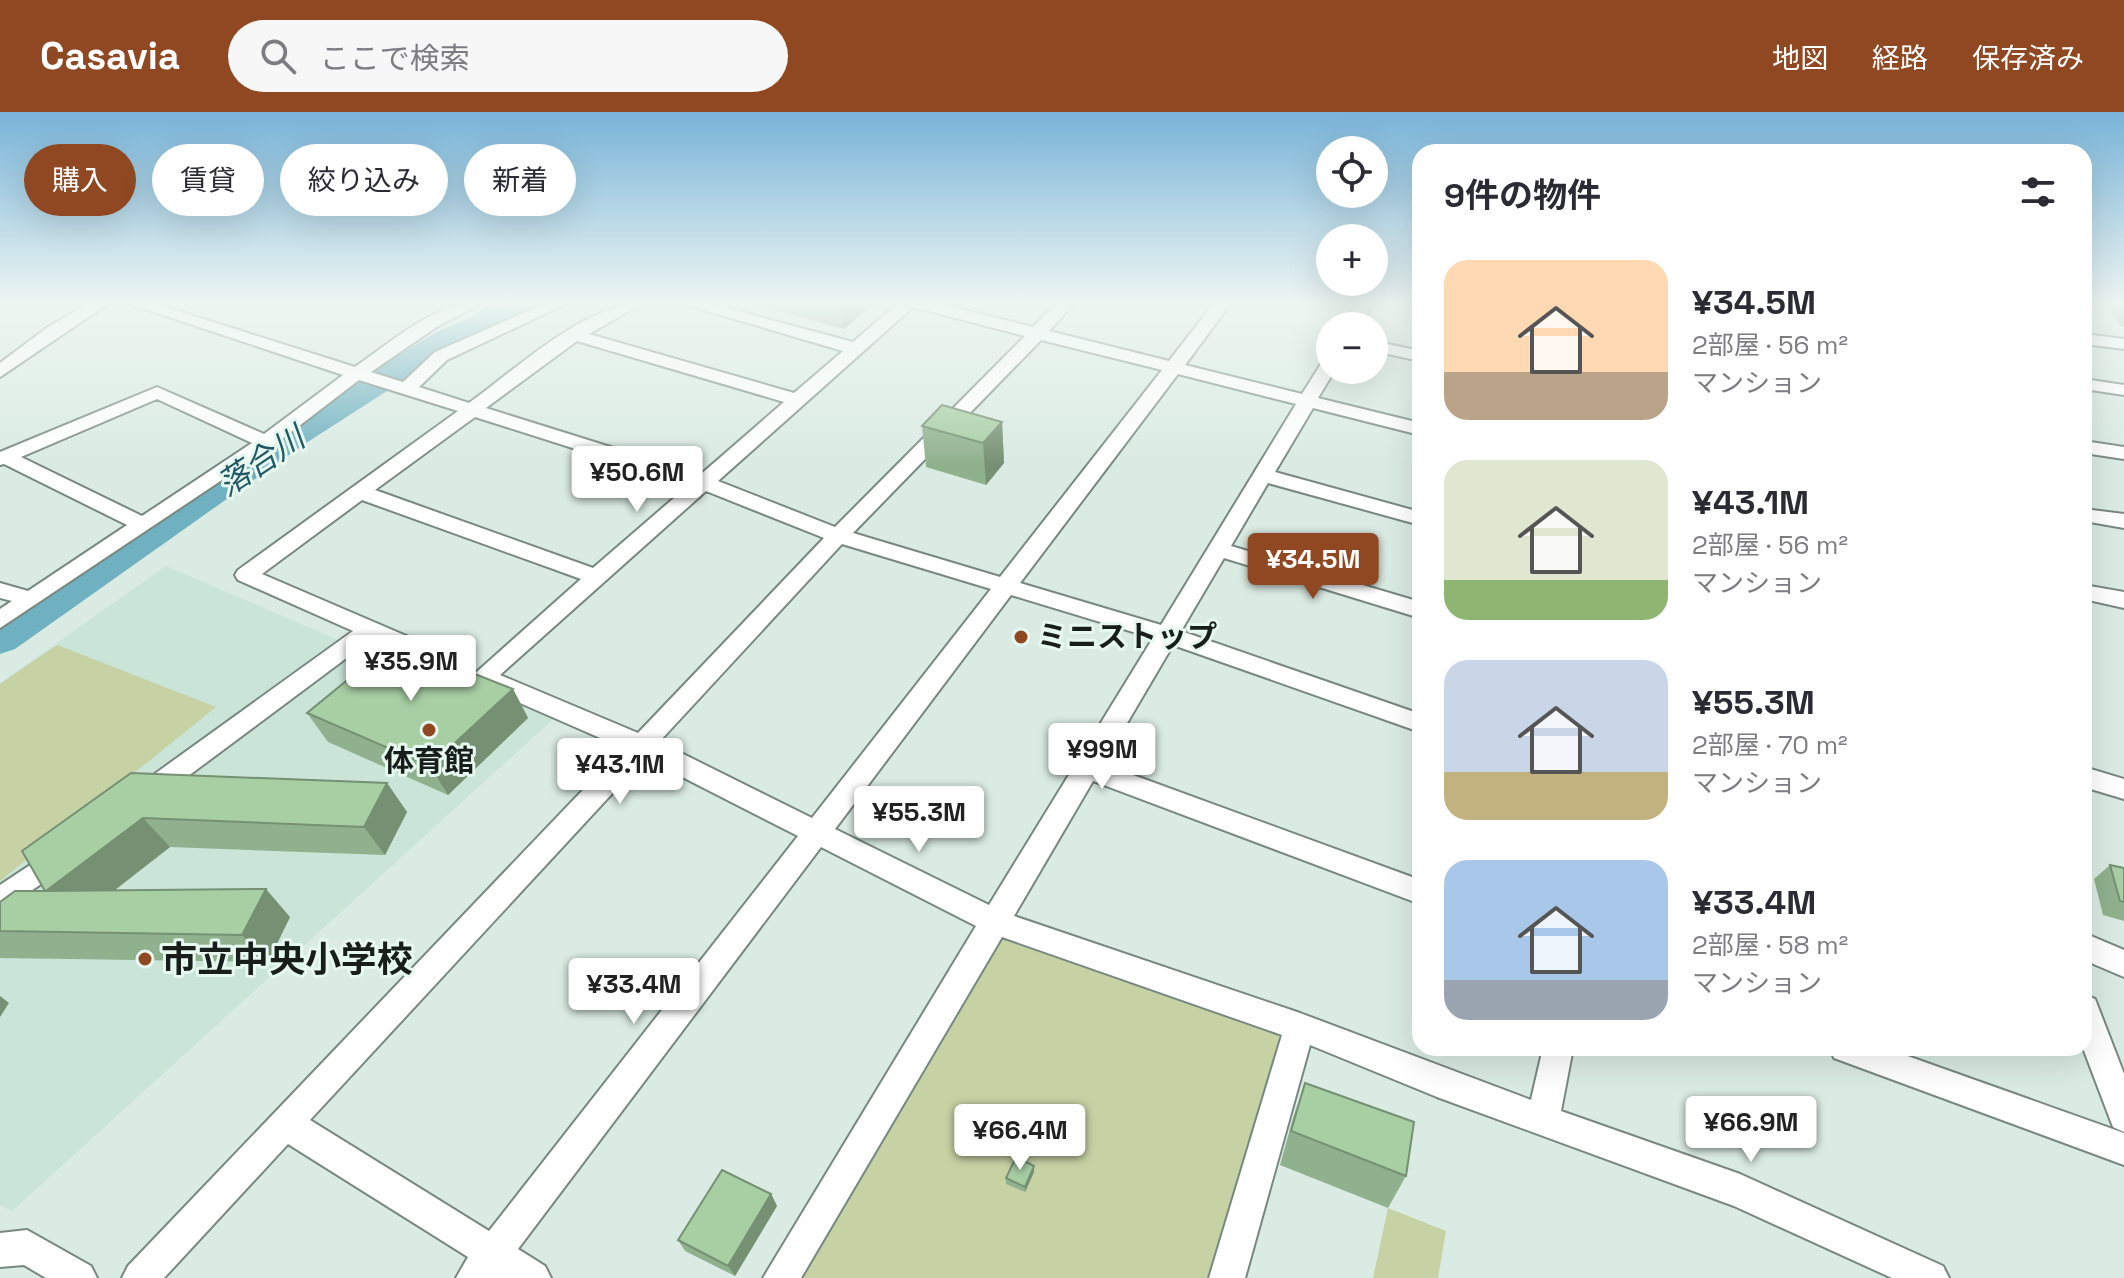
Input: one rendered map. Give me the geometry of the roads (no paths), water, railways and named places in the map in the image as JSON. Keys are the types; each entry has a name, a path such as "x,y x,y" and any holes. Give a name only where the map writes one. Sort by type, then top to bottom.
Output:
{"street":[{"path":"0,372 19,357"},
{"path":"305,357 706,484 838,536 1168,635 1412,720"},
{"path":"0,620 266,442 381,357"},
{"path":"405,390 440,357"},
{"path":"542,357 246,575 368,631 644,746 820,831 995,922 1300,1027 1740,1191 1879,1266 1931,1278"},
{"path":"651,357 798,400"},
{"path":"483,677 847,357"},
{"path":"140,1278 644,746 838,536 1015,357"},
{"path":"1126,357 1412,427"},
{"path":"484,1266 1181,357"},
{"path":"781,1278 1317,384"},
{"path":"2092,385 2124,390"},
{"path":"3,458 157,392 266,442"},
{"path":"2092,448 2124,453"},
{"path":"3,458 142,524"},
{"path":"1262,475 1412,517"},
{"path":"358,491 597,577"},
{"path":"2092,516 2124,521"},
{"path":"1219,549 1412,608"},
{"path":"0,590 30,599"},
{"path":"2092,594 2124,600"},
{"path":"125,809 368,631"},
{"path":"1087,768 1412,889"},
{"path":"2092,779 2124,789"},
{"path":"0,900 75,845"},
{"path":"2092,950 2124,964"},
{"path":"1227,1278 1300,1027"},
{"path":"2092,1030 2124,1116"},
{"path":"1543,1119 1556,1056"},
{"path":"1867,1056 2124,1149"},
{"path":"286,1124 484,1266 533,1278"},
{"path":"0,1250 27,1247 79,1278"}],"waterway":[{"name":"落合川","path":"0,639 291,438 418,357"}],"place":[{"name":"ミニストップ","path":"1021,637"},
{"name":"体育館","path":"429,730"},
{"name":"市立中央小学校","path":"145,959"}]}
